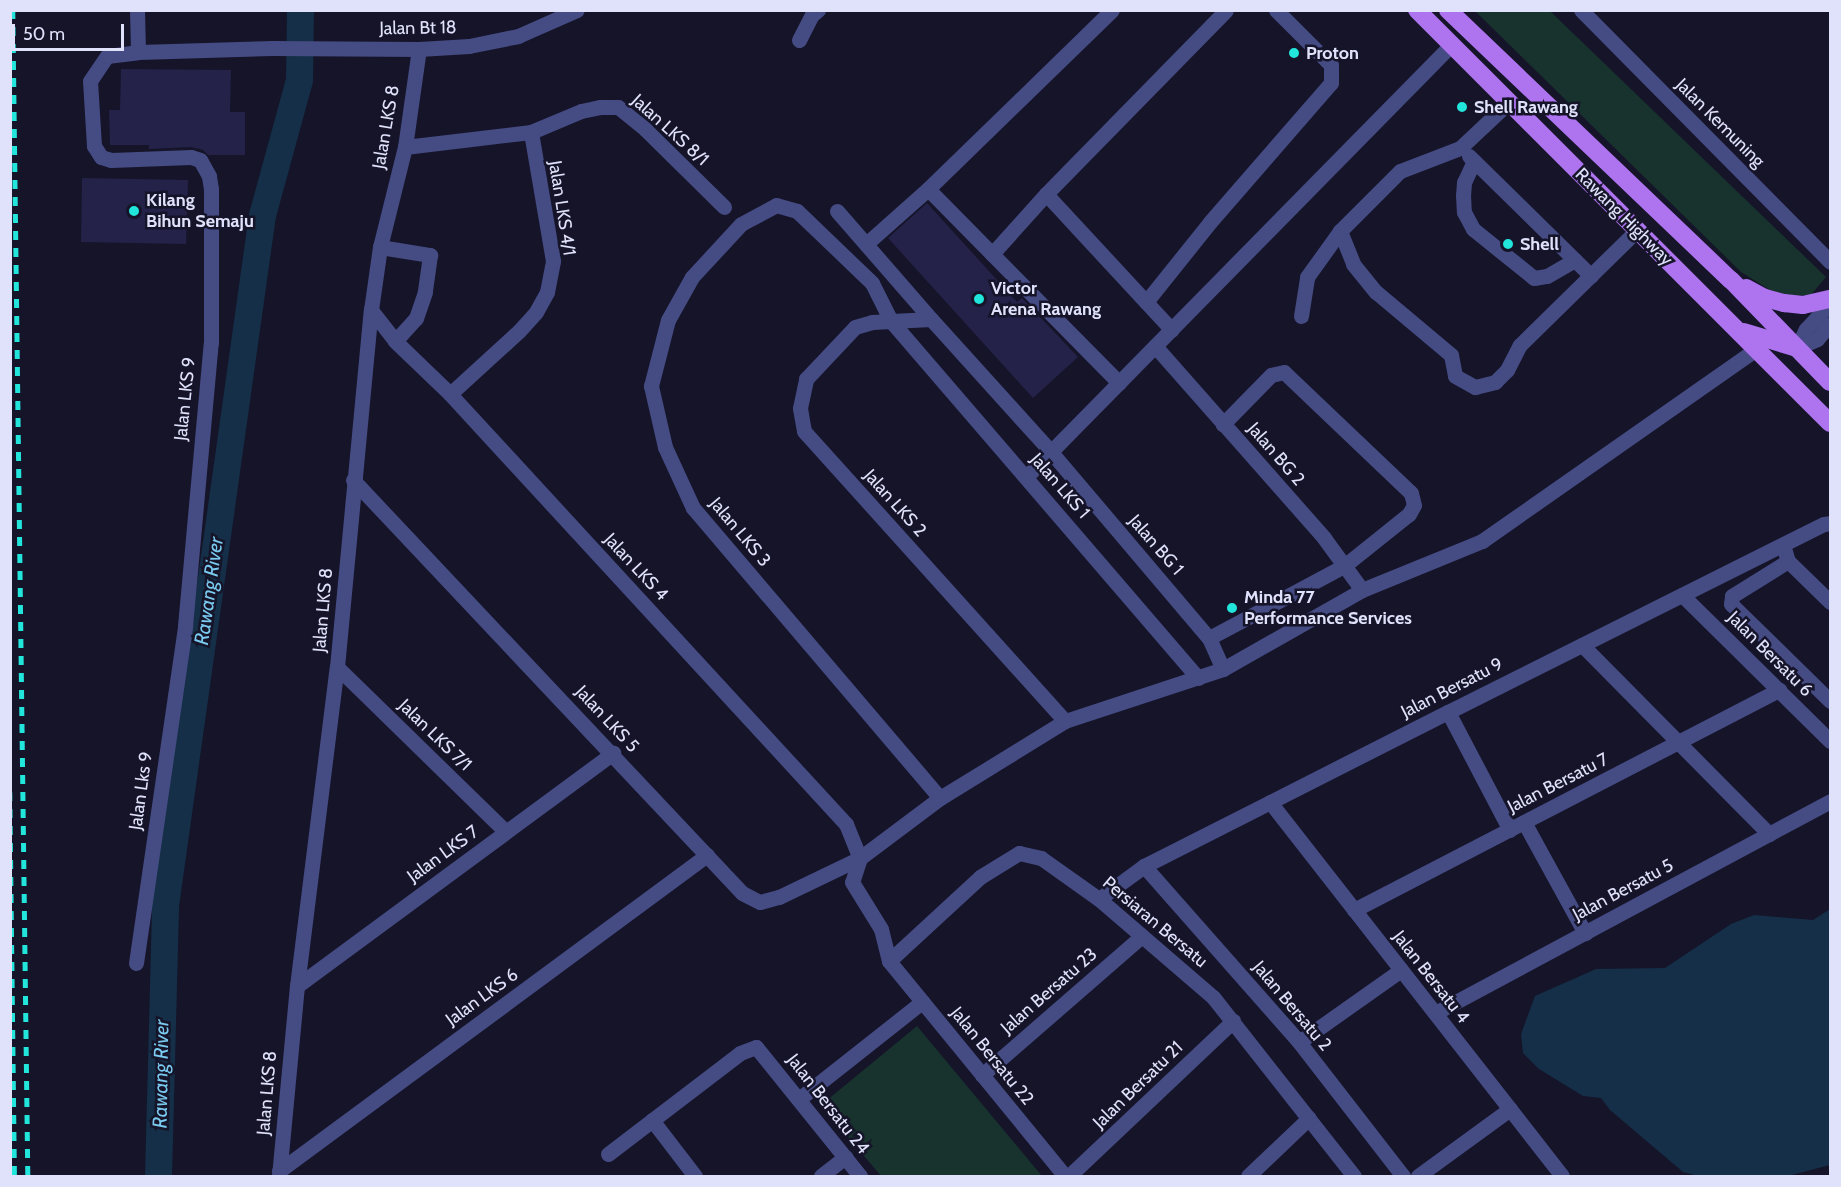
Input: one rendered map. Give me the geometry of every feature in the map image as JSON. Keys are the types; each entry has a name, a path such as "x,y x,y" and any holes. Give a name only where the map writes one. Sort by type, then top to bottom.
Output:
{"main road":[{"name":"Rawang Highway","path":"1417,10 1830,423"},
{"name":"Rawang Highway","path":"1448,10 1731,280 1830,381"},
{"path":"1731,280 1765,298 1784,303 1803,305 1830,301"},
{"path":"1737,330 1777,344 1797,348 1787,362 1796,388"}],"street":[{"path":"137,10 138,52"},
{"name":"Jalan Bt 18","path":"138,52 326,47 419,49 469,46 518,36 576,10"},
{"path":"799,40 812,15 818,10"},
{"path":"866,244 927,189 1112,10"},
{"path":"992,254 1046,194 1226,10"},
{"path":"1146,302 1210,222 1331,83 1331,65 1276,10"},
{"name":"Jalan Kemuning","path":"1581,10 1830,262"},
{"path":"1027,476 1451,45"},
{"name":"Jalan LKS 8","path":"279,1174 297,986 338,667 353,480 371,310 380,247 405,147 419,49"},
{"name":"Jalan LKS 9","path":"138,52 107,56 90,81 94,146 101,156 111,160 191,157 200,160 209,176 210,343 185,626"},
{"path":"1301,316 1308,277 1340,231 1400,171 1460,148 1509,102"},
{"name":"Jalan LKS 8/1","path":"405,147 531,132 581,111 600,107 618,107 645,129 724,207"},
{"name":"Jalan LKS 4/1","path":"450,394 519,331 536,312 547,292 552,261 531,132"},
{"path":"1460,148 1591,276"},
{"path":"1474,161 1464,182 1463,195 1464,212 1473,229 1534,278 1546,276 1575,260"},
{"path":"927,189 1119,383"},
{"path":"1046,194 1172,330"},
{"name":"Jalan LKS 1","path":"741,224 776,206 797,212 872,283 891,321 1027,476 1198,678"},
{"name":"Jalan BG 1","path":"837,211 1051,452 1209,638 1222,669"},
{"name":"Jalan LKS 3","path":"741,224 692,277 668,320 651,386 665,447 693,507 940,798"},
{"path":"1340,231 1353,264 1376,292 1439,342 1451,355 1455,376 1475,387 1495,382 1507,370 1520,345 1637,230"},
{"path":"380,247 430,255 425,292 416,318 395,341"},
{"path":"1797,348 1806,329 1830,301"},
{"name":"Jalan LKS 4","path":"371,310 395,341 450,394 846,824 860,858"},
{"name":"Jalan LKS 2","path":"931,319 872,322 855,327 806,380 800,408 804,431 1065,721"},
{"path":"1797,348 1817,339 1830,324"},
{"name":"Jalan BG 2","path":"1155,346 1324,538 1362,590"},
{"path":"889,961 881,929 852,882 860,858 940,798 1065,721 1222,669 1362,590 1482,541 1756,349"},
{"path":"1209,638 1344,566 1409,514 1414,505 1411,493 1284,372 1271,375 1223,424"},
{"name":"Jalan LKS 5","path":"353,480 613,753 742,893 760,902 779,897 860,858"},
{"name":"Jalan Bersatu 9","path":"1099,899 1144,866 1783,544 1830,523"},
{"path":"1783,544 1788,561 1830,602"},
{"path":"1788,561 1732,596 1731,604 1830,701"},
{"name":"Jalan Bersatu 6","path":"1682,595 1830,741"},
{"name":"Jalan Lks 9","path":"136,963 185,626"},
{"path":"1582,645 1769,834"},
{"name":"Jalan LKS 7/1","path":"338,667 506,832"},
{"name":"Jalan Bersatu 7","path":"1354,910 1779,690"},
{"path":"1448,712 1510,830"},
{"name":"Jalan LKS 7","path":"297,986 613,753"},
{"name":"Jalan Bersatu 4","path":"1269,802 1562,1176"},
{"name":"Jalan Bersatu 5","path":"1435,1013 1769,834 1827,808"},
{"path":"1524,822 1585,933"},
{"name":"Persiaran Bersatu","path":"889,961 980,877 1019,853 1041,858 1099,899 1191,976 1233,1021 1354,1176"},
{"name":"Jalan LKS 6","path":"279,1174 707,855"},
{"name":"Jalan Bersatu 2","path":"1144,866 1299,1042 1403,1176"},
{"name":"Jalan Bersatu 23","path":"982,1075 1142,936"},
{"name":"Jalan Bersatu 22","path":"889,961 1067,1176"},
{"path":"1299,1042 1401,970"},
{"path":"799,1099 922,1002"},
{"name":"Jalan Bersatu 21","path":"1067,1176 1233,1021"},
{"name":"Jalan Bersatu 24","path":"652,1120 740,1053 756,1047 860,1176"},
{"path":"1418,1176 1510,1109"},
{"path":"1248,1176 1309,1118"},
{"path":"609,1154 652,1120 696,1176"},
{"path":"821,1176 845,1157"}],"green space":[{"path":"1475,11 1550,11 1826,277 1811,295 1792,296 1770,290 1741,272"},
{"path":"917,1026 1042,1176 881,1176 821,1105"}],"water":[{"path":"1830,909 1830,1165 1788,1176 1698,1176 1683,1172 1610,1110 1601,1098 1583,1096 1539,1069 1523,1053 1521,1034 1535,996 1596,969 1665,968 1731,924 1754,915 1813,920"}],"building":[{"path":"121,69 231,70 230,112 245,112 245,155 208,155 203,150 191,147 149,149 149,145 110,145 109,110 120,110"},
{"name":"Kilang Bihun Semaju","path":"82,178 188,180 186,244 81,242"},
{"name":"Victor Arena Rawang","path":"927,203 1017,302 1022,298 1078,357 1033,398 888,238"}],"waterway":[{"name":"Rawang River","path":"158,1176 165,905 262,215 299,80 300,10"}],"railway":[{"path":"13,10 28,1176"},
{"path":"10,792 15,1176"}],"place":[{"name":"Proton","path":"1294,53"},
{"name":"Shell Rawang","path":"1462,107"},
{"name":"Kilang Bihun Semaju","path":"134,211"},
{"name":"Shell","path":"1508,244"},
{"name":"Victor Arena Rawang","path":"979,299"},
{"name":"Minda 77 Performance Services","path":"1232,608"}]}
